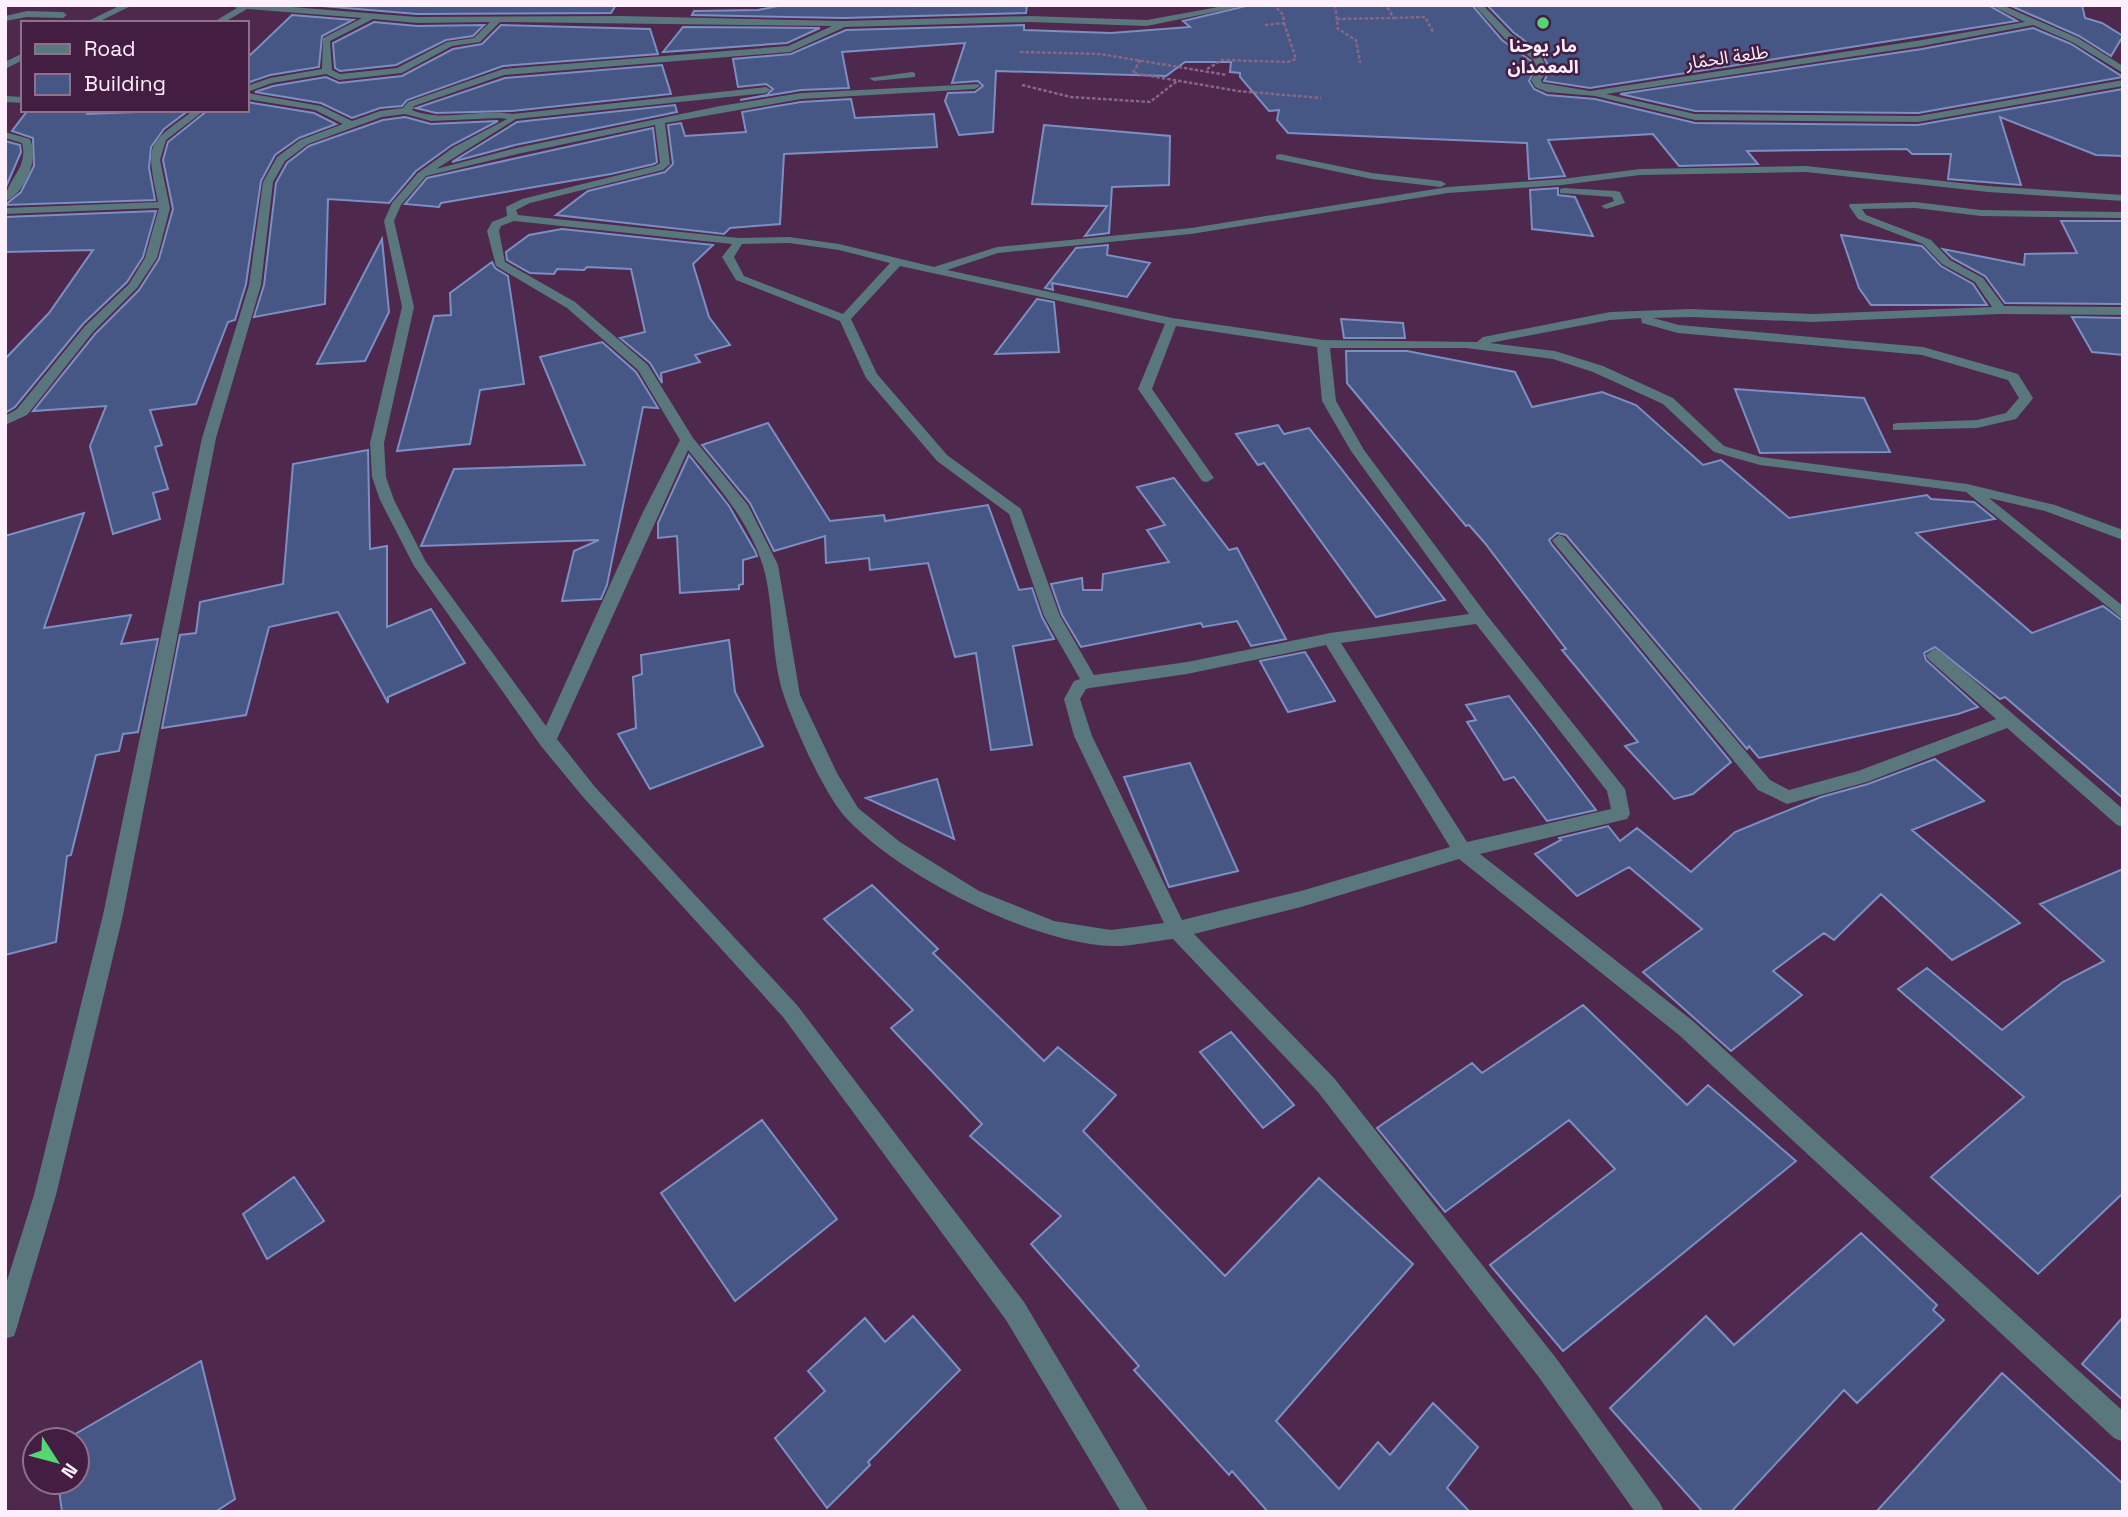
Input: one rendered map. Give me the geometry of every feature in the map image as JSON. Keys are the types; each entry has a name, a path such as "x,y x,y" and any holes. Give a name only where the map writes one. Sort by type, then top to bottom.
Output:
{"street":[{"path":"93,21 129,5"},
{"path":"233,5 369,18 844,24 1017,19 1147,23 1244,5"},
{"path":"547,19 552,5"},
{"name":"طلعة الحمّار","path":"1478,5 1503,33 1533,52 1541,61 1543,70 1536,80 1538,85 1556,91 1590,94 1922,43 2031,23"},
{"path":"1994,5 2074,40 2123,70"},
{"path":"220,21 246,6"},
{"path":"5,19 27,13 64,16"},
{"path":"327,71 326,40 369,18"},
{"path":"248,89 270,81 327,71 339,77 399,71 450,44 477,40 498,20"},
{"path":"406,111 411,104 433,95 503,72 790,49 844,24"},
{"path":"5,66 21,57"},
{"path":"862,80 912,75"},
{"path":"5,1327 45,1195 113,915 208,438 255,285 268,182 281,159 303,142 380,114 406,111 429,117 512,117 824,83"},
{"path":"1590,94 1695,117 1918,119 2123,83"},
{"path":"426,175 516,151 801,96 975,86"},
{"path":"248,96 318,108 351,124"},
{"path":"5,421 22,412 89,329 133,286 151,258 160,233 164,205 155,160 161,139 197,112"},
{"path":"512,117 511,121 451,151 426,175 405,190 392,207 389,221 408,307 377,443 379,477 387,500 419,563 548,741 589,792 790,1011 1015,1311 1136,1512"},
{"path":"513,218 510,209 526,201 659,168 665,164 660,122"},
{"path":"5,135 26,141 29,157 27,172 5,199"},
{"path":"1280,157 1406,181 1482,188"},
{"path":"935,271 953,262 997,250 1191,231 1448,190 1640,172 1806,169 1988,189 2123,198"},
{"path":"1520,185 1554,191 1616,194 1620,203 1606,206"},
{"path":"5,211 164,205"},
{"path":"2000,310 1979,280 1946,262 1927,242 1862,217 1854,206 1915,205 1981,213 2123,215"},
{"path":"1323,344 1329,401 1358,450 1480,618 1616,789 1621,814 1462,852 1301,900 1177,930 1111,938 1053,929 972,897 893,847 852,813 829,776 792,695 769,565 741,505 687,440 643,368 571,304 500,264 493,231 496,225 513,218 739,241 789,240 900,260 935,271 1172,322 1323,344 1466,344 1555,355 1598,369 1668,401 1719,449 1760,461 1967,488 2050,508 2123,535"},
{"path":"739,241 728,257 740,278 845,319 871,374 942,458 1016,512 1052,616 1090,682"},
{"path":"845,319 878,280 900,260"},
{"path":"1466,344 1610,316 1629,315 1690,313 1813,318 2000,310 2123,311"},
{"path":"1629,315 1678,329 1923,351 2013,377 2026,398 2011,416 1977,424 1898,427"},
{"path":"1172,322 1146,389 1161,417 1207,478"},
{"path":"548,741 582,675 652,504 687,440"},
{"path":"1967,488 2123,614"},
{"path":"1559,540 1764,785 1787,797 1861,777 2008,721"},
{"path":"1480,618 1330,639 1187,668 1090,682 1080,685 1072,699 1083,736 1177,930 1326,1085 1548,1367 1651,1512"},
{"path":"1330,639 1462,852 1686,1028 2123,1429"},
{"path":"1934,655 2123,820"}],"path":[{"path":"1207,69 1222,61 1296,60 1283,15 1274,5"},
{"path":"1335,5 1338,29 1356,40 1360,63"},
{"path":"1386,5 1394,18"},
{"path":"1337,19 1425,17 1433,32"},
{"path":"1265,25 1284,23"},
{"path":"1020,52 1100,54 1207,69 1227,75"},
{"path":"1140,60 1133,74 1238,90 1321,98"},
{"path":"1022,85 1071,97 1150,102 1178,80"}],"building":[{"path":"310,5 616,5 611,13 417,14"},
{"path":"783,5 1027,5 1026,13 844,18 692,15 694,11 758,10"},
{"path":"1250,5 1472,5 1502,40 1531,61 1535,70 1529,81 1534,89 1547,95 1595,99 1695,123 1918,125 2123,89 2123,156 2096,155 2000,117 2021,185 1948,179 1951,154 1912,154 1907,149 1747,151 1758,164 1679,166 1653,134 1548,140 1565,176 1529,179 1527,143 1288,133 1277,120 1279,110 1269,111 1240,77 1240,73 1230,72 1231,62 1185,62 1166,76 996,71 993,132 959,135 945,101 948,93 975,92 983,86 978,81 952,83 965,43 842,52 849,88 801,90 740,100 767,95 773,89 766,84 738,87 733,59 791,54 846,30 1024,25 1024,30 1111,33 1190,27 1183,21"},
{"path":"1487,5 1988,5 2017,21 1590,88 1544,81 1550,69 1542,54 1513,32"},
{"path":"2009,5 2082,5 2085,18 2102,23 2123,36 2111,56 2079,36"},
{"path":"292,15 353,20 322,36 319,67 270,75 248,83 248,57"},
{"path":"374,22 417,26 484,25 473,36 446,40 396,65 340,71 335,68 333,43"},
{"path":"501,25 650,29 658,54 503,66 407,100 402,106 380,108 352,118 321,103 255,92 273,86 326,77 339,83 402,76 453,49 482,44"},
{"path":"683,27 820,28 787,43 663,52"},
{"path":"2033,28 2071,44 2123,77 1918,113 1695,111 1620,94 1922,49"},
{"path":"662,65 671,94 512,111 436,113 416,108 505,78"},
{"path":"851,99 855,118 934,114 937,147 784,154 780,224 730,228 724,234 556,215 588,191 665,172 673,164 668,125 681,123 685,136 746,132 742,112 801,102"},
{"path":"248,102 314,113 336,124 299,138 275,155 261,181 246,284 235,320 228,322 196,404 150,410 162,445 155,447 168,489 153,493 160,519 113,534 90,446 106,406 33,411 95,334 139,290 159,259 173,209 163,160 168,142 206,112 248,112"},
{"path":"675,105 677,112 515,145 452,162 517,122"},
{"path":"26,112 186,112 164,129 151,147 149,168 155,200 5,205 21,192 34,166 33,138 12,131"},
{"path":"405,117 431,124 498,121 452,145 416,171 389,203 328,199 325,304 254,317 264,285 276,183 287,163 309,146 383,120"},
{"path":"1044,125 1170,136 1169,185 1112,187 1109,233 1085,236 1107,206 1032,204"},
{"path":"653,128 657,162 654,164 441,203 439,207 405,204 427,178"},
{"path":"5,141 20,145 21,152 5,189"},
{"path":"1558,188 1558,195 1575,197 1593,236 1532,229 1530,190"},
{"path":"156,211 143,257 127,282 83,324 15,407 5,413 5,359 49,313 93,250 5,252 5,217"},
{"path":"2061,221 2123,221 2123,304 2005,303 1985,276 1952,258 1943,249 2024,265 2025,254 2077,253"},
{"path":"562,229 713,245 693,264 709,317 730,345 695,355 700,362 661,373 662,383 650,363 620,338 645,332 631,269 587,267 584,270 557,269 554,274 530,273 507,260 506,252 529,235"},
{"path":"1841,235 1922,246 1941,266 1973,284 1987,305 1871,305 1859,288"},
{"path":"382,239 389,312 365,361 317,364"},
{"path":"1108,245 1107,255 1150,263 1127,297 1052,283 1053,290 1045,288 1076,248"},
{"path":"492,262 495,268 508,276 524,384 480,390 470,444 397,451 434,316 451,315 450,293"},
{"path":"1037,299 1054,302 1059,352 995,354"},
{"path":"2072,317 2123,318 2123,355 2092,352"},
{"path":"1341,319 1403,323 1405,338 1344,338"},
{"path":"602,342 636,372 658,408 643,407 607,585 601,599 562,601 574,551 599,540 421,546 454,469 585,465 540,357"},
{"path":"1346,351 1407,351 1515,372 1532,407 1602,392 1636,405 1703,465 1721,460 1789,518 1927,495 1931,499 1974,502 1995,519 1916,533 2032,633 2103,606 2123,621 2123,798 2005,697 2000,699 1935,647 1924,653 1926,660 1978,707 1958,714 1759,758 1749,746 1747,749 1566,535 1557,533 1549,540 1552,545 1731,762 1693,794 1674,799 1625,746 1638,742 1562,650 1566,649 1484,542 1469,525 1466,526 1347,383"},
{"path":"1735,389 1864,398 1890,452 1760,453"},
{"path":"768,423 830,521 884,515 885,521 988,505 1019,590 1032,588 1042,617 1054,639 1013,646 1032,745 991,750 976,653 955,657 928,563 870,570 869,558 826,563 825,536 774,551 750,503 702,445"},
{"path":"1278,425 1284,434 1309,428 1445,600 1376,617 1264,463 1258,465 1236,434"},
{"path":"368,450 370,549 387,546 387,627 431,609 465,663 388,697 388,703 338,612 269,627 246,715 162,728 180,635 196,633 200,602 283,584 293,464"},
{"path":"689,455 729,506 757,556 743,560 743,584 739,585 739,589 680,593 677,536 658,538 658,523"},
{"path":"1174,478 1229,550 1237,548 1286,639 1251,646 1237,621 1203,627 1201,623 1081,647 1062,615 1051,584 1082,578 1083,590 1102,590 1103,574 1169,562 1147,530 1165,525 1137,487"},
{"path":"84,513 44,628 131,615 121,644 158,639 138,732 123,734 119,751 96,755 71,855 67,856 56,942 5,955 5,536"},
{"path":"729,640 735,692 763,746 650,789 618,734 636,728 633,677 642,674 641,655"},
{"path":"1305,652 1335,701 1288,712 1260,661"},
{"path":"1509,696 1596,810 1547,821 1514,777 1504,780 1467,722 1476,720 1466,705"},
{"path":"1935,759 1984,801 1912,830 2020,923 1952,960 1881,894 1834,940 1824,933 1773,971 1802,995 1731,1051 1643,972 1702,929 1629,867 1577,896 1535,854 1561,840 1559,838 1608,826 1620,841 1637,828 1691,872 1735,832 1821,797 1868,784"},
{"path":"1190,763 1238,871 1169,887 1124,777"},
{"path":"937,779 954,839 866,798"},
{"path":"2123,869 2123,1193 2038,1274 1931,1177 2024,1097 1898,989 1927,968 2002,1030 2063,982 2104,961 2040,904"},
{"path":"872,885 938,949 933,953 1044,1061 1058,1047 1116,1095 1083,1131 1225,1276 1319,1178 1413,1264 1276,1421 1339,1489 1378,1442 1390,1455 1433,1403 1478,1447 1447,1488 1470,1512 1268,1512 1232,1471 1229,1475 1134,1370 1139,1366 1031,1244 1061,1216 970,1136 982,1124 891,1028 913,1010 824,919"},
{"path":"1583,1005 1687,1105 1708,1085 1796,1161 1563,1351 1490,1265 1615,1169 1569,1120 1445,1212 1377,1128 1472,1063 1482,1073"},
{"path":"1231,1032 1294,1105 1263,1128 1200,1052"},
{"path":"762,1120 837,1219 735,1301 661,1193"},
{"path":"294,1177 324,1221 267,1259 243,1214"},
{"path":"1861,1233 1937,1305 1933,1310 1944,1320 1857,1403 1844,1390 1731,1512 1703,1512 1610,1408 1706,1316 1734,1345"},
{"path":"913,1316 960,1370 868,1462 870,1465 827,1508 775,1438 825,1391 808,1371 865,1318 885,1342"},
{"path":"2123,1317 2123,1400 2082,1364"},
{"path":"201,1361 235,1499 215,1512 62,1512 60,1496 91,1496 89,1426"},
{"path":"2002,1373 2123,1484 2123,1512 1876,1512"}],"place":[{"name":"مار يوحنا المعمدان","path":"1543,23"}]}
